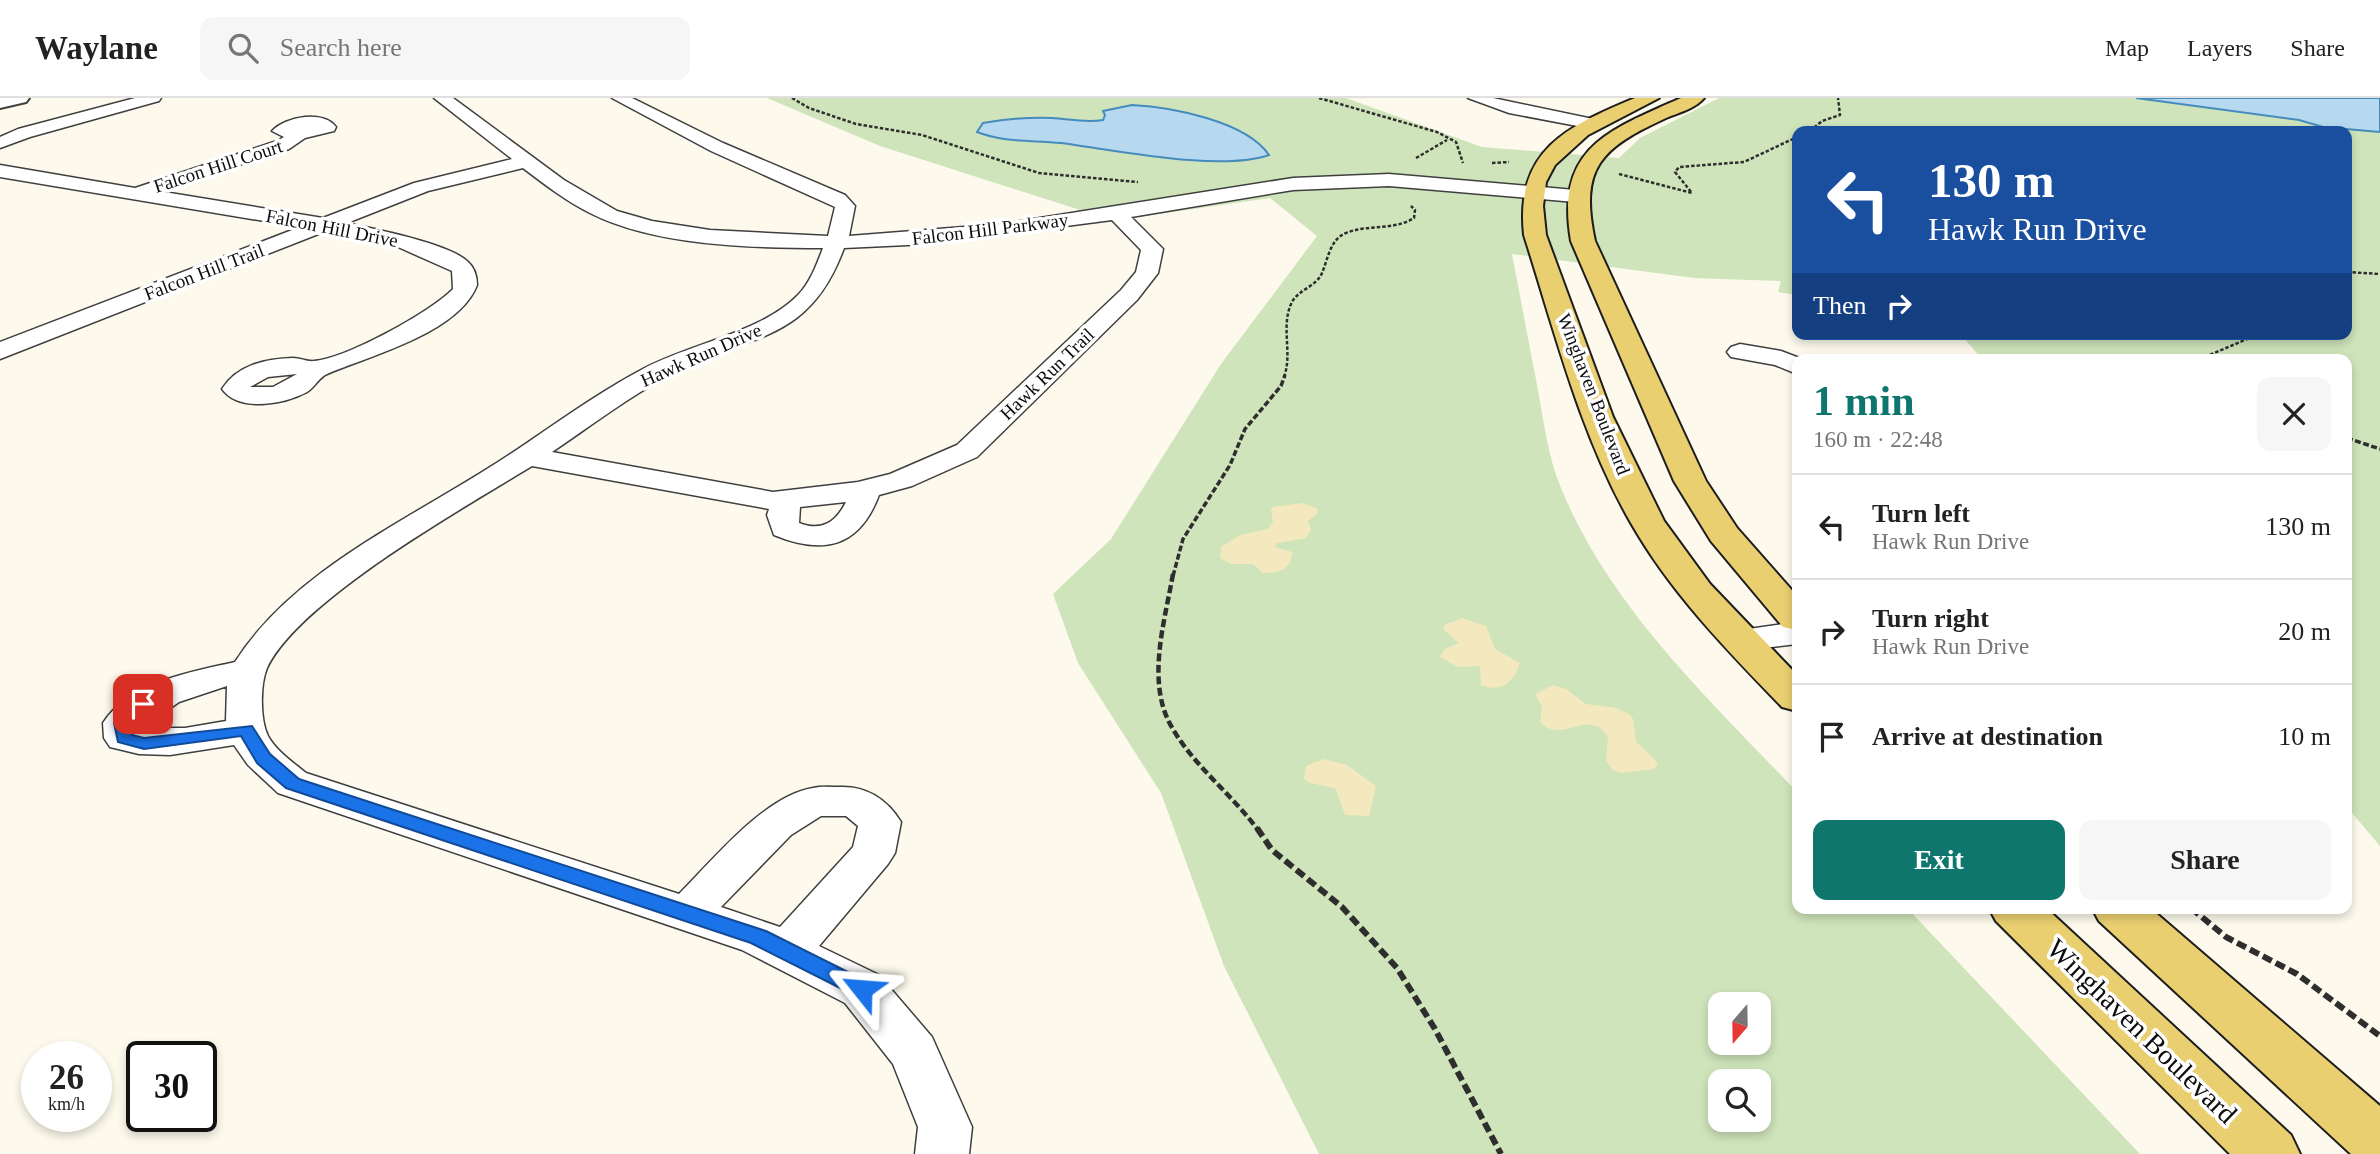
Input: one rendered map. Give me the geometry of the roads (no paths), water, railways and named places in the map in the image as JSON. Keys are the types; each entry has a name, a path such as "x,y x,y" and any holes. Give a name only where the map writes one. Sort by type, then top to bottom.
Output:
{"main road":[{"name":"Winghaven Boulevard","path":"1650,98 1588,127 1551,155 1540,171 1532,192 1530,207 1535,234 1624,476 1662,542 1691,583 1740,640 1792,693"},
{"path":"1695,98 1621,135 1599,151 1584,170 1574,196 1575,214 1583,241 1690,481 1723,534 1792,613"},
{"name":"Winghaven Boulevard","path":"2020,914 2270,1154"},
{"path":"2124,914 2380,1143"}],"street":[{"path":"0,103 20,98"},
{"path":"0,143 33,130 153,98"},
{"name":"Falcon Hill Parkway","path":"442,98 480,122 597,208 637,223 741,240 836,243 950,236 1293,184 1389,180 1574,196"},
{"name":"Hawk Run Drive","path":"246,730 242,720 248,670 267,641 290,617 370,555 649,376 778,321 806,300 836,243 846,215 845,206 838,199 717,146 620,98"},
{"path":"1476,98 1509,108 1519,116 1588,127"},
{"name":"Falcon Hill Court","path":"133,194 227,165 292,141 300,134"},
{"name":"Falcon Hill Trail","path":"0,351 421,187 477,171 530,161"},
{"name":"Falcon Hill Drive","path":"0,171 327,225 404,242 458,264 467,281 462,293 421,324 359,353 310,370"},
{"name":"Hawk Run Trail","path":"526,456 773,501 866,490 901,480 967,451 1129,295 1147,273 1152,249 1115,212"},
{"path":"1740,352 1781,359 1792,364"},
{"path":"788,498 782,515 785,528 804,537 826,537 840,531 855,518 866,490"},
{"path":"1740,640 1792,634"},
{"path":"248,670 184,685 143,704 122,723 124,738 144,743 246,730 263,758 292,783 758,937 788,950 862,989 914,1052 945,1128 942,1154"},
{"path":"686,915 776,824 813,802 855,801 880,822 873,853 788,950"}],"water":[{"path":"2136,98 2380,98 2380,132 2352,130 2352,126 2320,126 2299,120"},
{"path":"1132,105 1186,113 1226,125 1258,143 1269,155 1248,160 1196,161 1061,143 1008,140 977,132 983,123 1009,119 1103,120 1103,111"}]}
